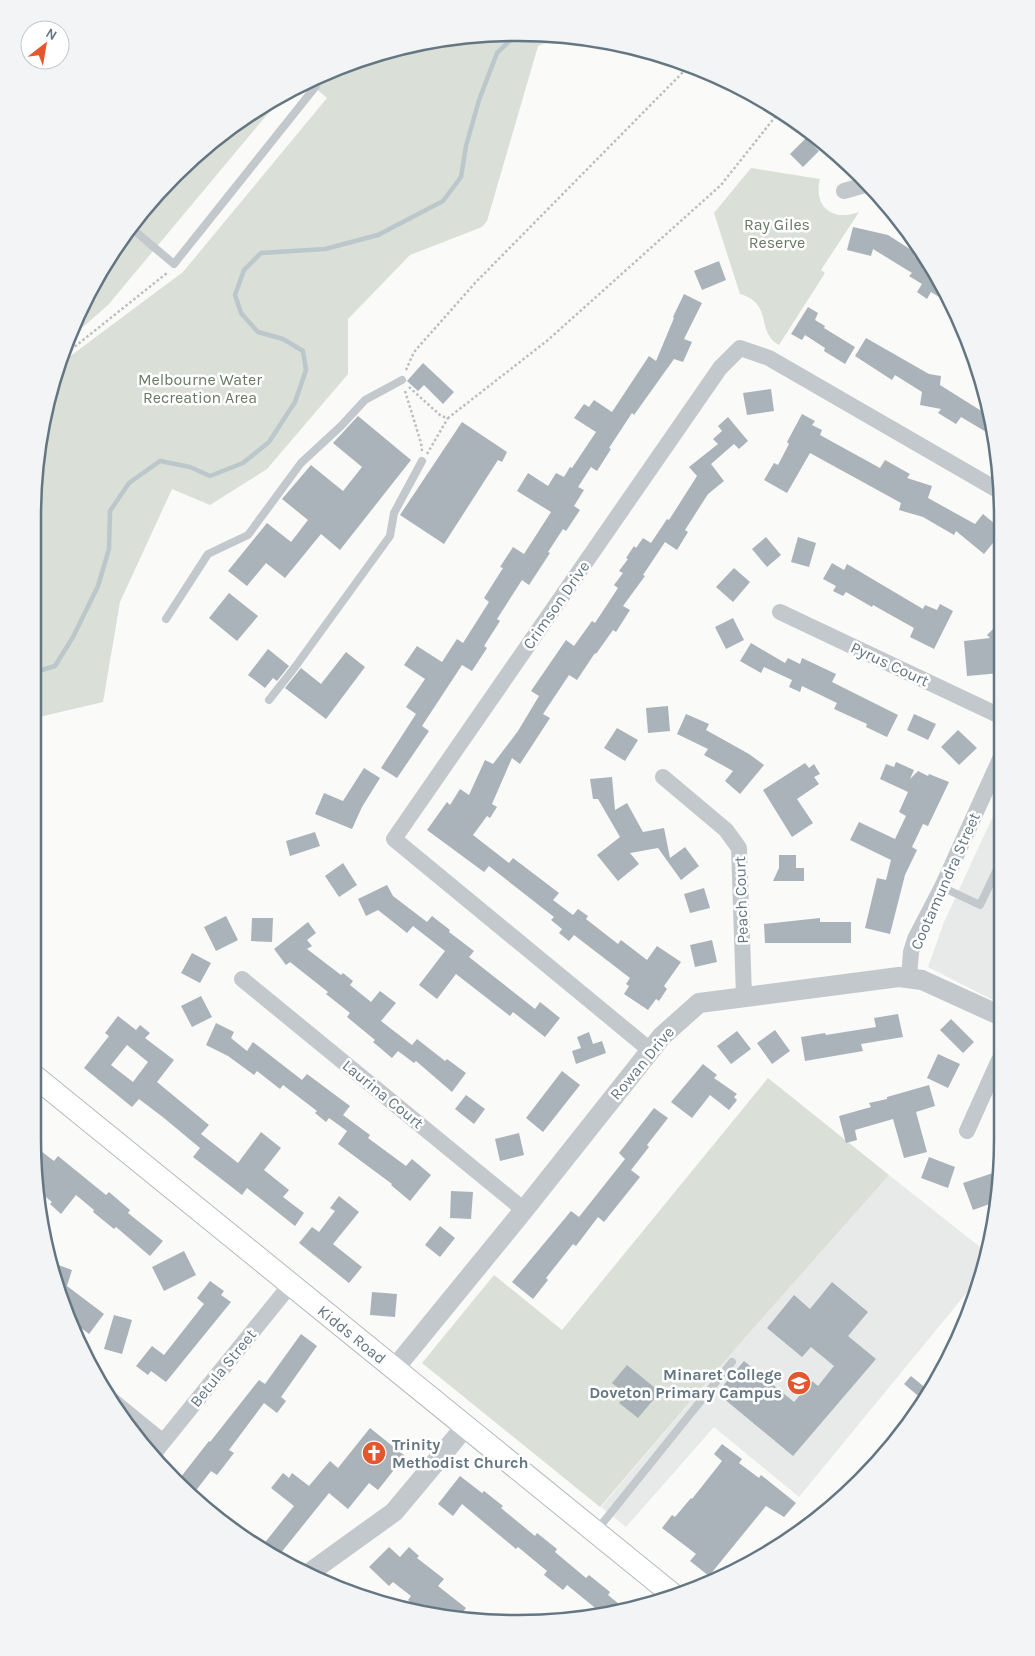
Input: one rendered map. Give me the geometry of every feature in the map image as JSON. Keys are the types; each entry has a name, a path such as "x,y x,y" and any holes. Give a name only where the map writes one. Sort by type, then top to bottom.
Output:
{"main road":[{"name":"Kidds Road","path":"41,1081 667,1590"}],"street":[{"path":"844,191 860,187"},
{"name":"Crimson Drive","path":"650,1050 394,839 720,368 740,348 769,358 993,487"},
{"name":"Pyrus Court","path":"780,612 994,713"},
{"name":"Cootamundra Street","path":"909,978 911,952 916,939 942,887 994,772"},
{"name":"Peach Court","path":"663,777 726,830 739,848 744,996"},
{"name":"Rowan Drive","path":"395,1368 524,1210 650,1050 662,1036 700,1003 899,977 930,983 994,1013"},
{"name":"Laurina Court","path":"242,979 524,1210"},
{"path":"967,1131 994,1071"},
{"name":"Betula Street","path":"159,1447 291,1284"},
{"path":"314,1569 394,1512 466,1426"},
{"path":"141,1429 159,1447"}],"lane":[{"path":"137,233 174,264 316,86"},
{"path":"166,619 208,554 248,535 301,463 341,426 365,400 402,380"},
{"path":"269,700 390,536 394,513 422,461"},
{"path":"942,887 980,905 994,876"},
{"path":"596,1531 732,1362"}],"path":[{"path":"422,461 421,443 402,380 414,352 475,283 683,72"},
{"path":"422,461 448,418 548,340 722,185 775,117"},
{"path":"73,348 166,274 174,264"},
{"path":"402,380 441,416 448,418"}],"shaded area":[{"path":"994,814 994,1000 928,967 944,922"},
{"name":"Minaret College Doveton Primary Campus","path":"889,1175 981,1248 968,1291 799,1497 714,1427 626,1527 601,1507 743,1340"}],"green space":[{"name":"Melbourne Water Recreation Area","path":"486,42 549,42 538,46 487,221 482,227 410,255 348,319 348,374 267,469 210,505 172,489 120,602 103,702 41,717 42,486 50,425 57,394 70,356 183,272 327,98 314,87 394,57 455,45"},
{"path":"270,111 108,305 81,329 105,279 159,203 203,159"},
{"name":"Ray Giles Reserve","path":"751,168 820,179 819,197 827,210 841,215 859,212 821,270 825,273 779,345 768,333 757,304 750,298 740,294 714,213"},
{"path":"768,1078 889,1175 743,1340 600,1507 422,1363 494,1275 562,1330"}],"building":[{"path":"805,139 819,151 803,167 790,154"},
{"path":"853,227 888,235 910,249 940,297 931,292 927,299 917,292 922,284 909,276 912,273 873,249 871,256 847,250"},
{"path":"719,261 726,280 702,290 694,271"},
{"path":"684,294 702,303 684,339 692,342 683,362 674,359 634,415 632,413 609,448 611,449 597,471 591,467 578,487 584,490 574,506 580,510 566,531 563,529 529,585 522,580 497,619 500,621 484,646 487,648 472,671 462,665 422,726 429,731 397,778 381,768 416,714 406,707 425,679 404,665 417,646 442,662 457,639 463,643 489,602 484,598 503,568 500,567 513,547 524,554 551,512 517,491 528,473 548,486 556,473 564,477 570,467 572,468 596,432 574,418 584,404 589,407 594,400 612,412 649,356 656,361"},
{"path":"808,307 818,313 815,320 825,326 824,328 855,347 845,364 824,351 825,348 805,335 802,340 791,334"},
{"path":"866,338 929,374 941,376 940,385 982,411 986,432 961,417 956,424 938,413 941,409 920,405 922,392 895,375 892,380 855,356"},
{"path":"423,363 454,392 443,404 424,385 418,391 407,381"},
{"path":"771,389 774,411 747,415 743,393"},
{"path":"802,414 815,421 812,425 822,430 820,435 880,468 885,460 910,474 907,478 932,486 928,498 975,524 983,514 994,523 994,542 984,554 956,531 954,535 923,517 899,510 901,503 810,453 787,493 764,480 774,463 778,465 789,444 787,442"},
{"path":"358,416 411,460 340,550 321,534 285,578 266,563 247,586 228,571 267,523 291,542 308,520 282,499 311,465 343,491 362,467 333,443"},
{"path":"728,417 748,441 739,449 734,444 711,464 724,481 708,494 685,530 688,532 677,550 665,542 643,575 645,576 623,606 630,610 616,632 613,630 577,680 569,675 543,714 550,718 520,764 512,758 492,804 497,807 490,818 487,816 473,835 509,863 513,858 559,893 553,900 573,915 578,909 588,916 586,919 618,944 621,940 647,960 657,946 681,962 664,986 667,989 659,1001 656,999 648,1010 624,994 629,986 626,984 630,978 574,935 569,941 559,933 562,929 551,920 554,917 489,866 484,872 427,830 447,802 450,805 460,789 469,795 485,760 493,764 518,731 539,696 531,691 566,640 574,646 592,621 595,623 618,588 614,585 623,573 619,571 628,559 626,558 634,546 636,548 643,538 651,543 667,519 669,520 697,476 689,467 718,444 713,439 722,431 718,426"},
{"path":"462,422 507,452 502,462 498,460 444,544 400,515"},
{"path":"766,537 781,555 767,567 752,549"},
{"path":"798,537 816,543 809,567 791,562"},
{"path":"832,563 844,570 847,564 923,609 925,605 937,610 940,604 953,611 934,649 910,637 914,628 846,592 843,596 833,591 836,586 823,579"},
{"path":"734,568 750,582 733,602 716,587"},
{"path":"229,593 258,616 237,641 209,618"},
{"path":"733,618 744,640 726,649 715,627"},
{"path":"994,628 994,674 967,676 964,641 990,638 987,635"},
{"path":"751,643 785,663 788,658 800,664 802,658 836,674 832,682 898,715 887,737 866,727 867,724 834,709 837,703 802,686 800,692 789,687 792,680 764,667 761,673 740,661"},
{"path":"268,649 289,666 277,681 273,678 265,688 248,675"},
{"path":"346,652 365,667 326,719 285,688 301,668 321,684"},
{"path":"668,706 670,731 648,733 646,708"},
{"path":"686,714 709,724 706,730 749,754 764,765 740,794 725,781 733,771 704,755 708,749 677,734"},
{"path":"914,714 936,724 928,740 907,730"},
{"path":"617,728 638,740 625,761 604,748"},
{"path":"958,730 977,748 959,765 941,747"},
{"path":"896,762 914,770 910,779 918,771 949,782 928,826 923,824 912,847 917,850 905,875 890,934 865,928 877,878 886,880 891,860 850,840 859,822 895,839 906,816 899,812 908,792 880,779 886,764 894,767"},
{"path":"805,763 809,768 814,764 820,774 814,777 819,784 797,799 813,823 792,837 763,790"},
{"path":"364,768 380,778 362,807 352,829 315,814 324,793 343,801"},
{"path":"612,777 615,810 627,803 643,832 664,828 670,858 685,847 699,866 681,880 658,848 630,853 639,864 618,881 597,855 620,837 598,799 593,799 590,779"},
{"path":"315,832 320,846 290,856 286,841"},
{"path":"779,855 796,855 796,868 804,868 804,881 773,881 779,868"},
{"path":"343,863 357,885 339,897 325,876"},
{"path":"387,885 393,896 427,922 432,916 450,930 449,932 474,951 469,957 535,1009 540,1002 560,1018 545,1037 513,1012 510,1016 456,974 437,999 419,985 445,951 413,926 407,933 378,910 366,916 358,899"},
{"path":"704,888 710,908 690,913 684,894"},
{"path":"226,916 238,940 216,951 204,927"},
{"path":"252,918 273,918 272,942 251,941"},
{"path":"820,918 820,922 851,922 851,943 765,943 764,924"},
{"path":"308,922 316,933 307,940 312,946 307,949 341,975 343,973 353,981 350,985 371,1002 380,991 396,1003 381,1021 412,1045 417,1039 445,1061 447,1059 466,1073 452,1092 416,1061 414,1063 398,1051 392,1058 373,1042 375,1040 347,1017 350,1013 326,994 328,992 290,962 286,965 274,949"},
{"path":"712,940 717,962 695,967 690,945"},
{"path":"192,953 211,963 200,983 181,973"},
{"path":"201,996 212,1017 192,1027 181,1006"},
{"path":"898,1014 903,1037 861,1044 863,1051 805,1061 801,1037 876,1027 874,1018"},
{"path":"118,1016 136,1030 140,1025 150,1033 145,1038 174,1060 157,1082 209,1125 201,1134 238,1163 261,1132 281,1148 264,1170 289,1190 283,1197 304,1213 295,1226 247,1188 242,1195 193,1157 200,1148 139,1099 132,1107 84,1068 109,1036 105,1033","holes":["127,1045 148,1062 133,1082 111,1065"]},
{"path":"951,1019 974,1042 963,1053 940,1030"},
{"path":"216,1023 234,1032 231,1038 247,1051 253,1042 302,1080 307,1074 350,1106 343,1115 370,1135 368,1138 406,1166 412,1159 431,1175 410,1201 392,1184 338,1144 347,1131 329,1118 326,1122 315,1113 317,1111 283,1085 280,1089 257,1071 254,1075 228,1056 206,1045"},
{"path":"775,1030 790,1051 772,1064 757,1043"},
{"path":"737,1031 751,1049 731,1064 717,1046"},
{"path":"589,1032 593,1044 602,1041 606,1053 576,1064 572,1051 581,1048 577,1037"},
{"path":"938,1054 960,1064 948,1088 927,1078"},
{"path":"703,1064 717,1075 714,1078 737,1094 734,1097 737,1100 729,1110 710,1095 692,1118 671,1102"},
{"path":"562,1071 580,1085 543,1132 526,1118"},
{"path":"929,1085 935,1106 916,1112 927,1152 904,1158 893,1119 855,1130 857,1140 846,1143 839,1116 871,1107 869,1103"},
{"path":"466,1095 485,1109 474,1124 455,1109"},
{"path":"654,1108 668,1118 631,1170 640,1177 604,1222 598,1217 576,1246 573,1244 546,1278 548,1280 533,1299 512,1282 571,1211 579,1217 625,1159 619,1153"},
{"path":"519,1133 524,1155 500,1161 495,1139"},
{"path":"41,1151 54,1161 58,1156 106,1195 109,1192 130,1210 128,1213 163,1241 150,1256 116,1227 114,1229 93,1212 94,1210 76,1195 61,1214 50,1204 52,1202 45,1196"},
{"path":"929,1157 955,1167 948,1188 921,1178"},
{"path":"993,1173 989,1204 973,1210 963,1183"},
{"path":"451,1191 473,1192 471,1219 450,1218"},
{"path":"339,1196 359,1212 333,1244 362,1267 349,1283 299,1243 312,1227 319,1232 335,1211 330,1208"},
{"path":"440,1226 455,1238 440,1257 425,1245"},
{"path":"184,1251 196,1275 164,1291 152,1267"},
{"path":"58,1265 72,1270 67,1286 104,1314 89,1334 81,1328"},
{"path":"210,1281 224,1291 221,1295 231,1302 166,1382 151,1371 148,1375 136,1366 152,1346 164,1355 204,1304 197,1298"},
{"path":"832,1282 868,1312 848,1336 876,1359 793,1456 717,1393 744,1361 794,1402 812,1381 818,1386 834,1366 811,1347 802,1357 767,1328 794,1295 810,1309"},
{"path":"372,1292 397,1294 395,1317 370,1315"},
{"path":"114,1315 132,1320 122,1354 104,1349"},
{"path":"301,1334 317,1346 281,1397 286,1401 277,1413 264,1403 229,1450 234,1453 217,1475 211,1471 196,1490 182,1476 259,1380 265,1384"},
{"path":"627,1365 660,1392 638,1418 619,1403 626,1394 612,1383"},
{"path":"911,1376 924,1387 918,1396 904,1384"},
{"path":"370,1428 405,1456 378,1490 369,1483 348,1509 329,1493 281,1552 265,1542 294,1506 271,1488 283,1473 289,1478 292,1473 309,1486 330,1461 338,1468"},
{"path":"722,1444 742,1459 739,1463 759,1478 761,1475 796,1503 784,1517 766,1506 711,1573 707,1575 690,1561 696,1554 662,1528 672,1515 675,1517 692,1499 722,1461 714,1454"},
{"path":"460,1476 503,1506 501,1508 535,1536 537,1533 557,1549 555,1552 586,1578 589,1575 610,1592 608,1595 619,1604 596,1608 567,1585 563,1590 544,1575 547,1571 518,1547 516,1549 462,1504 453,1516 438,1504"},
{"path":"389,1547 400,1557 409,1547 419,1556 417,1558 444,1579 438,1586 466,1608 463,1612 412,1603 408,1600 411,1596 393,1582 389,1586 369,1567"}],"waterway":[{"path":"41,670 55,666 73,637 98,586 109,549 110,511 129,483 160,461 190,467 210,476 243,463 269,442 295,402 306,370 303,351 283,339 258,332 241,313 235,295 244,270 261,253 325,249 378,235 443,201 461,177 466,146 479,100 497,53 509,41"}],"place":[{"name":"Minaret College Doveton Primary Campus","path":"799,1383"},
{"name":"Trinity Methodist Church","path":"374,1453"}]}
